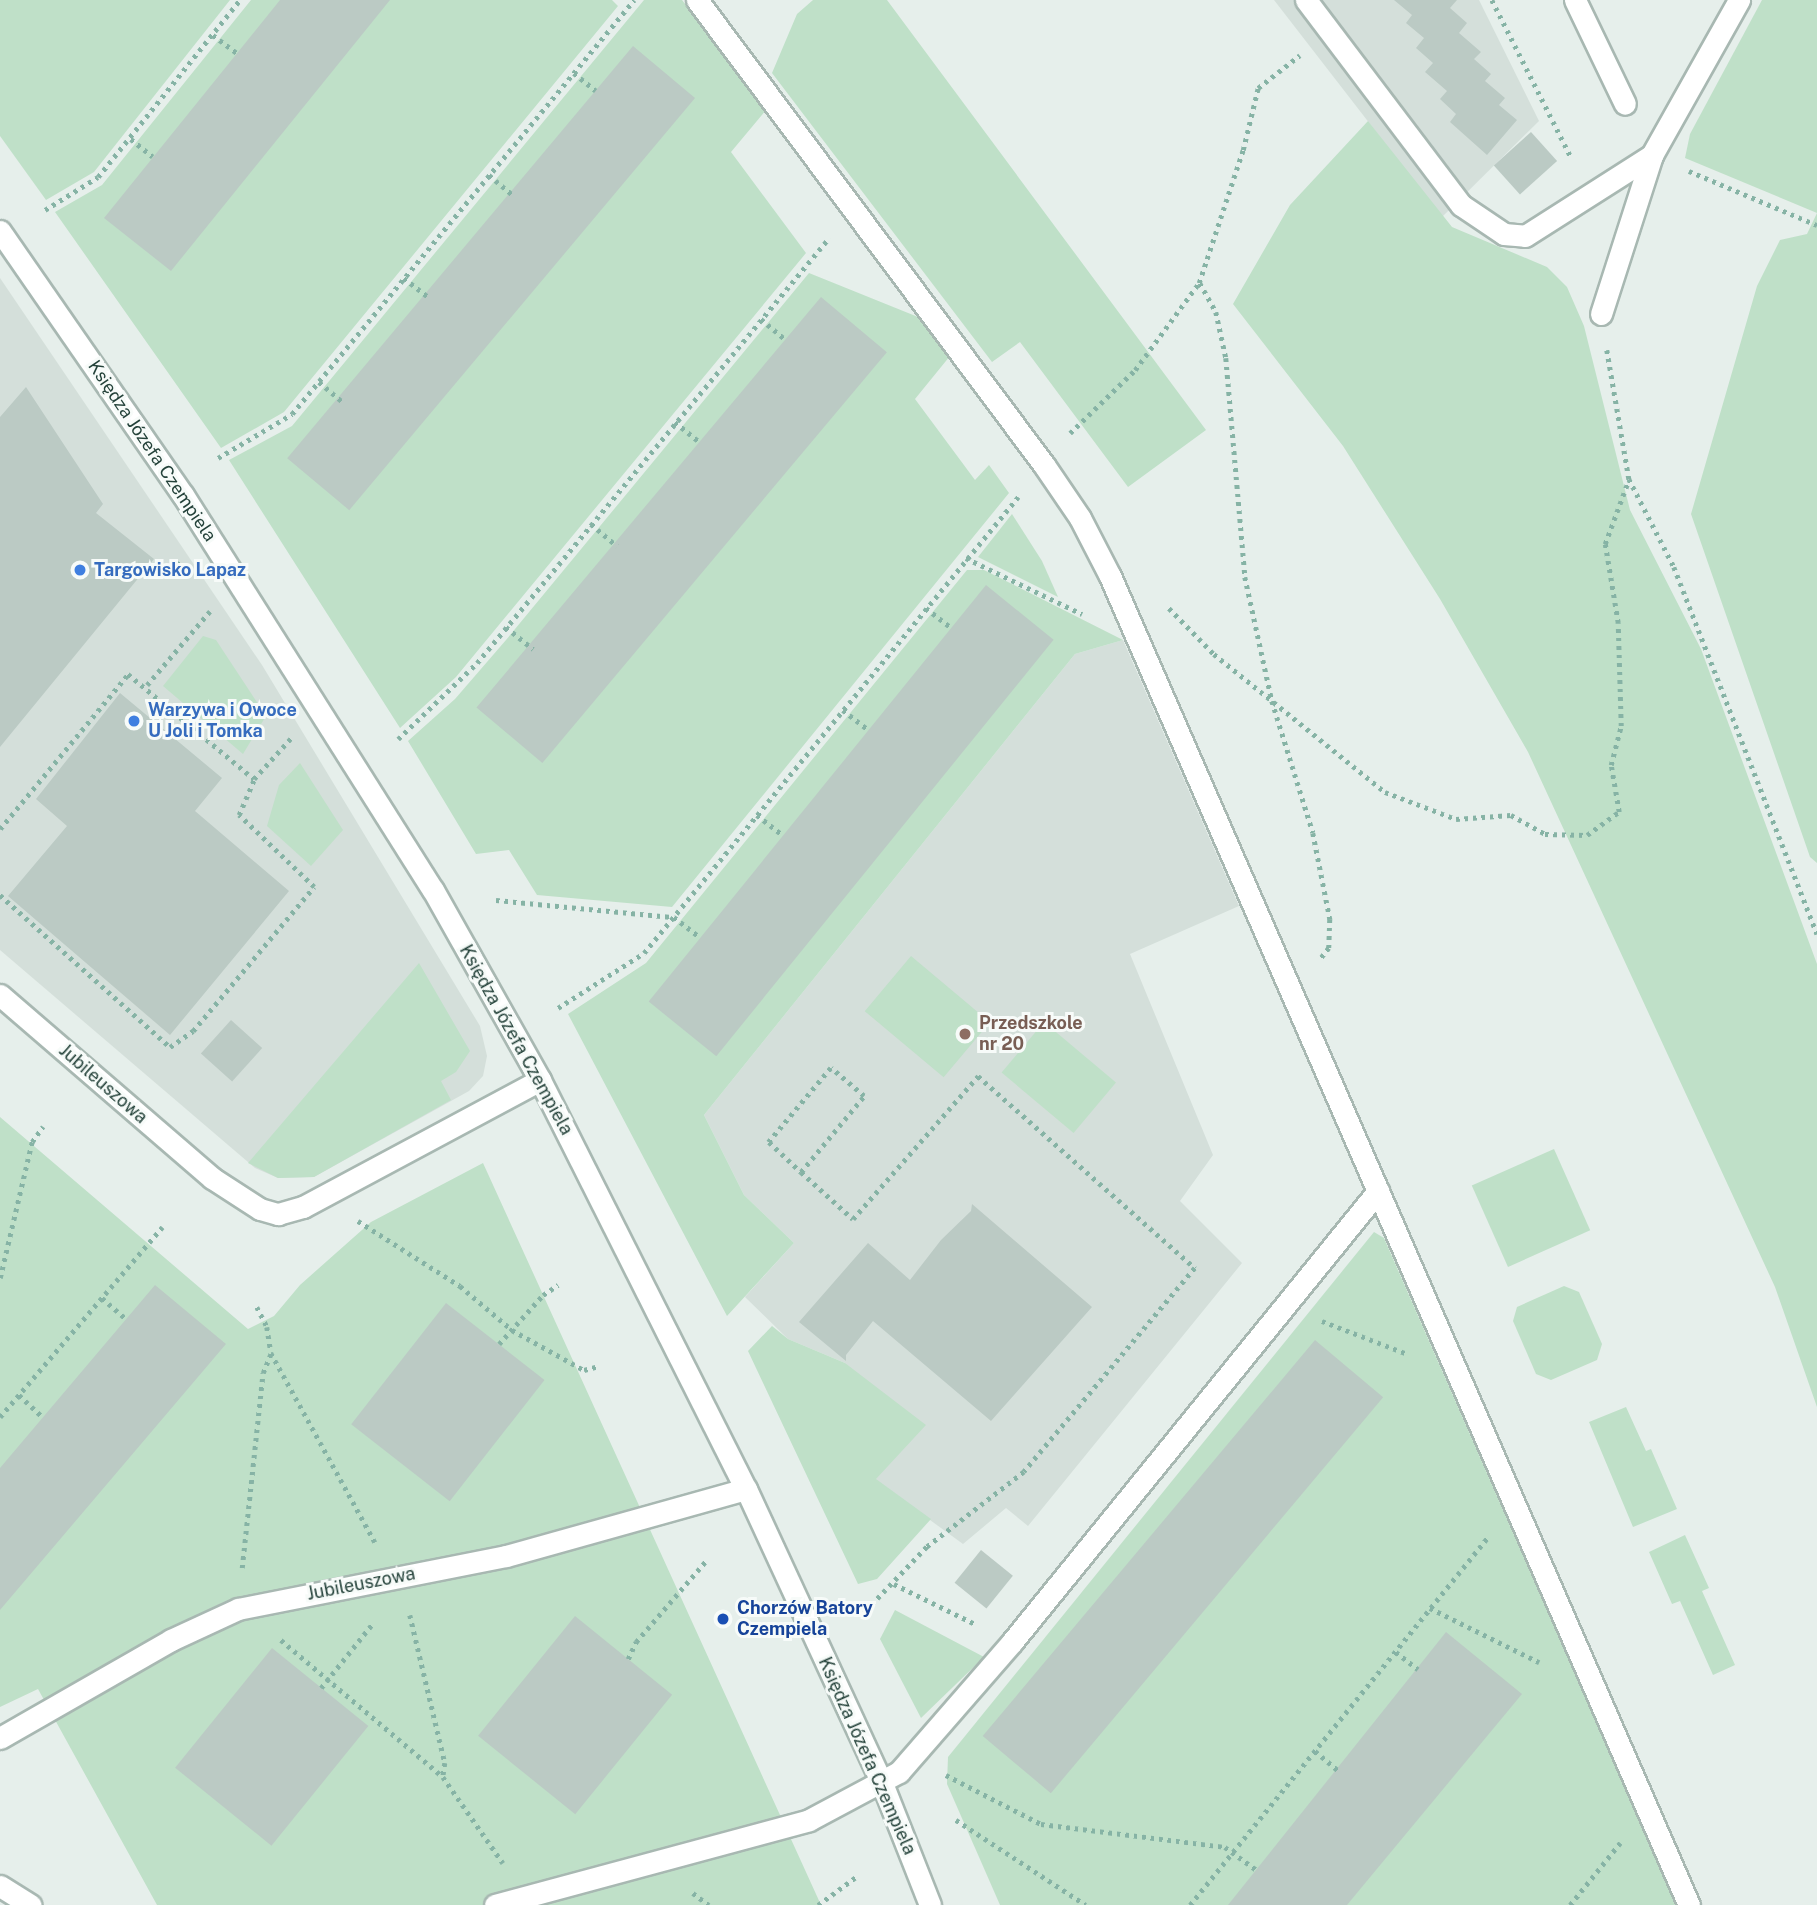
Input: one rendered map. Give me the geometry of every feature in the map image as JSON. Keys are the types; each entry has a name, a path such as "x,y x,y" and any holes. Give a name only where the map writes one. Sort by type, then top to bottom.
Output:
{"street":[{"path":"697,0 854,208 1044,465 1080,518 1516,1502 1689,1905"},
{"path":"1306,0 1461,205 1478,220 1504,234 1525,236 1652,155"},
{"path":"1575,0 1625,104"},
{"path":"1601,314 1652,155 1739,0"},
{"name":"Księdza Józefa Czempiela","path":"0,231 183,495 433,890 540,1080 746,1489 882,1783 930,1905"},
{"name":"Jubileuszowa","path":"0,995 212,1178 260,1209 278,1214 303,1207 540,1080"},
{"path":"495,1905 809,1821 899,1773 1012,1642 1378,1191"},
{"name":"Jubileuszowa","path":"0,1738 172,1640 238,1609 518,1553 746,1489"},
{"path":"0,1886 30,1905"}],"path":[{"path":"45,210 98,177 240,0"},
{"path":"218,458 292,414 634,0"},
{"path":"1492,0 1588,195"},
{"path":"213,35 237,53"},
{"path":"1080,423 1135,370 1199,283 1243,150 1258,88 1294,58 1336,40"},
{"path":"574,73 596,91"},
{"path":"131,139 153,157"},
{"path":"1652,155 1817,225"},
{"path":"489,176 512,194"},
{"path":"398,739 463,678 854,208"},
{"path":"404,278 428,297"},
{"path":"1199,283 1216,312 1226,358 1245,577 1272,701 1313,833 1330,919 1329,948 1291,994"},
{"path":"1601,314 1629,479 1674,567 1817,934"},
{"path":"761,319 786,340"},
{"path":"319,382 342,402"},
{"path":"675,422 701,443"},
{"path":"558,1008 632,964 674,917 1044,465"},
{"path":"1166,606 1214,654 1385,792 1456,819 1510,815 1545,834 1587,835 1619,811 1611,765 1621,726 1618,623 1605,544 1629,479"},
{"path":"591,524 618,546"},
{"path":"966,558 1135,637"},
{"path":"165,576 181,561"},
{"path":"147,685 212,608"},
{"path":"926,608 950,627"},
{"path":"506,627 533,649"},
{"path":"0,829 128,674 147,685 254,779"},
{"path":"843,710 867,729"},
{"path":"0,895 170,1047 193,1031 314,887 239,815 254,779 294,735"},
{"path":"757,815 781,834"},
{"path":"496,901 674,917 698,936"},
{"path":"801,1172 864,1096 831,1068 769,1142 801,1172 853,1219 978,1076 1195,1268 1024,1472 927,1547 861,1616"},
{"path":"0,1278 32,1142 43,1126"},
{"path":"358,1221 460,1286 512,1330 584,1370 599,1366"},
{"path":"0,1417 162,1227"},
{"path":"499,1345 558,1285"},
{"path":"102,1298 127,1319"},
{"path":"1312,1316 1440,1366 1454,1363"},
{"path":"19,1395 43,1418"},
{"path":"1190,1905 1516,1502"},
{"path":"628,1659 636,1642 706,1561"},
{"path":"894,1584 1012,1642"},
{"path":"1430,1608 1570,1678 1588,1673"},
{"path":"321,1688 375,1620"},
{"path":"1396,1652 1418,1669"},
{"path":"1315,1751 1338,1770"},
{"path":"934,1771 1041,1824 1234,1851 1257,1870"},
{"path":"1570,1905 1646,1810"},
{"path":"956,1820 1086,1905"},
{"path":"818,1905 856,1877"}],"shaded area":[{"path":"1274,0 1479,0 1539,121 1442,217"},
{"path":"0,278 262,665 480,1026 487,1056 483,1076 469,1091 314,1177 278,1178 255,1168 0,950"},
{"name":"Przedszkole nr 20","path":"1123,640 1239,906 1130,954 1213,1155 1180,1201 1242,1263 1028,1526 1006,1508 963,1544 875,1480 845,1363 788,1339 745,1297 794,1243 744,1195 704,1115 1075,654"}],"green space":[{"path":"0,0 230,0 94,172 46,200 0,136"},
{"path":"251,0 612,0 618,6 284,412 221,448 55,212 102,185"},
{"path":"644,0 682,0 766,110 731,152 806,253 456,677 400,728 229,460 292,426"},
{"path":"813,0 887,0 1206,430 1128,487 1020,342 992,362 772,73 797,14"},
{"path":"1762,0 1817,0 1817,213 1685,158 1690,134"},
{"path":"1368,121 1452,227 1547,267 1567,287 1584,326 1630,510 1701,649 1817,964 1817,1407 1775,1287 1528,752 1440,599 1343,446 1233,304 1290,205"},
{"path":"1817,213 1817,863 1810,857 1691,514 1757,286 1780,240 1807,234"},
{"path":"809,273 923,319 950,356 915,399 975,480 989,465 1009,493 672,907 537,895 509,850 476,854 408,741 455,699 506,640"},
{"path":"1012,514 1042,561 1058,597 978,557"},
{"path":"967,570 984,570 1123,640 1075,654 704,1115 744,1195 794,1243 727,1316 568,1014 646,963"},
{"path":"203,636 216,640 266,716 243,754 163,686"},
{"path":"300,763 343,830 311,866 267,826 279,785"},
{"path":"911,956 990,1022 944,1077 865,1011"},
{"path":"419,963 470,1051 456,1072 441,1081 451,1100 314,1177 278,1178 248,1163"},
{"path":"1044,1022 1116,1082 1074,1133 1002,1073"},
{"path":"0,1117 248,1329 274,1316 300,1285 371,1222 483,1163 821,1905 157,1905 38,1689 0,1707"},
{"path":"1554,1149 1590,1230 1508,1267 1472,1186"},
{"path":"1374,1232 1384,1238 1676,1905 1000,1905 947,1784 948,1757"},
{"path":"1564,1286 1579,1292 1602,1344 1597,1360 1551,1380 1536,1374 1513,1321 1517,1307"},
{"path":"772,1326 788,1339 845,1363 926,1425 876,1479 931,1519 877,1579 858,1584 748,1351"},
{"path":"1626,1407 1646,1451 1651,1449 1677,1509 1633,1527 1589,1422"},
{"path":"1685,1535 1709,1588 1702,1591 1735,1665 1713,1675 1680,1601 1672,1604 1649,1552"},
{"path":"895,1610 984,1657 921,1718 880,1639"}],"building":[{"path":"280,0 390,0 171,271 104,218"},
{"path":"1394,0 1457,0 1450,8 1467,23 1459,33 1481,52 1474,59 1491,74 1485,81 1505,98 1499,105 1517,120 1487,155 1450,122 1456,114 1440,99 1447,91 1425,72 1433,63 1416,48 1424,38 1406,23 1412,15"},
{"path":"633,46 695,98 349,510 287,458"},
{"path":"1531,132 1557,161 1520,194 1494,165"},
{"path":"821,297 887,352 542,763 476,708"},
{"name":"Targowisko Lapaz","path":"26,387 103,504 96,513 154,559 0,747 0,417"},
{"path":"986,585 1054,640 716,1056 649,1002"},
{"path":"120,693 222,778 195,811 289,891 170,1035 8,896 67,826 36,799"},
{"path":"231,1020 262,1048 232,1082 201,1053"},
{"path":"972,1204 1092,1307 991,1421 873,1321 846,1355 846,1361 799,1322 868,1243 910,1280 941,1240 971,1211"},
{"path":"155,1285 226,1344 0,1610 0,1468"},
{"path":"446,1303 545,1380 450,1501 351,1424"},
{"path":"1315,1340 1383,1397 1051,1793 983,1736"},
{"path":"981,1550 1013,1576 986,1608 955,1583"},
{"path":"575,1616 672,1695 575,1814 478,1736"},
{"path":"1446,1632 1522,1694 1347,1905 1228,1905"},
{"path":"272,1648 368,1726 271,1846 175,1768"}],"place":[{"name":"Targowisko Lapaz","path":"80,570"},
{"name":"Warzywa i Owoce U Joli i Tomka","path":"134,721"},
{"name":"Przedszkole nr 20","path":"965,1034"},
{"name":"Chorzów Batory Czempiela","path":"723,1619"}]}
